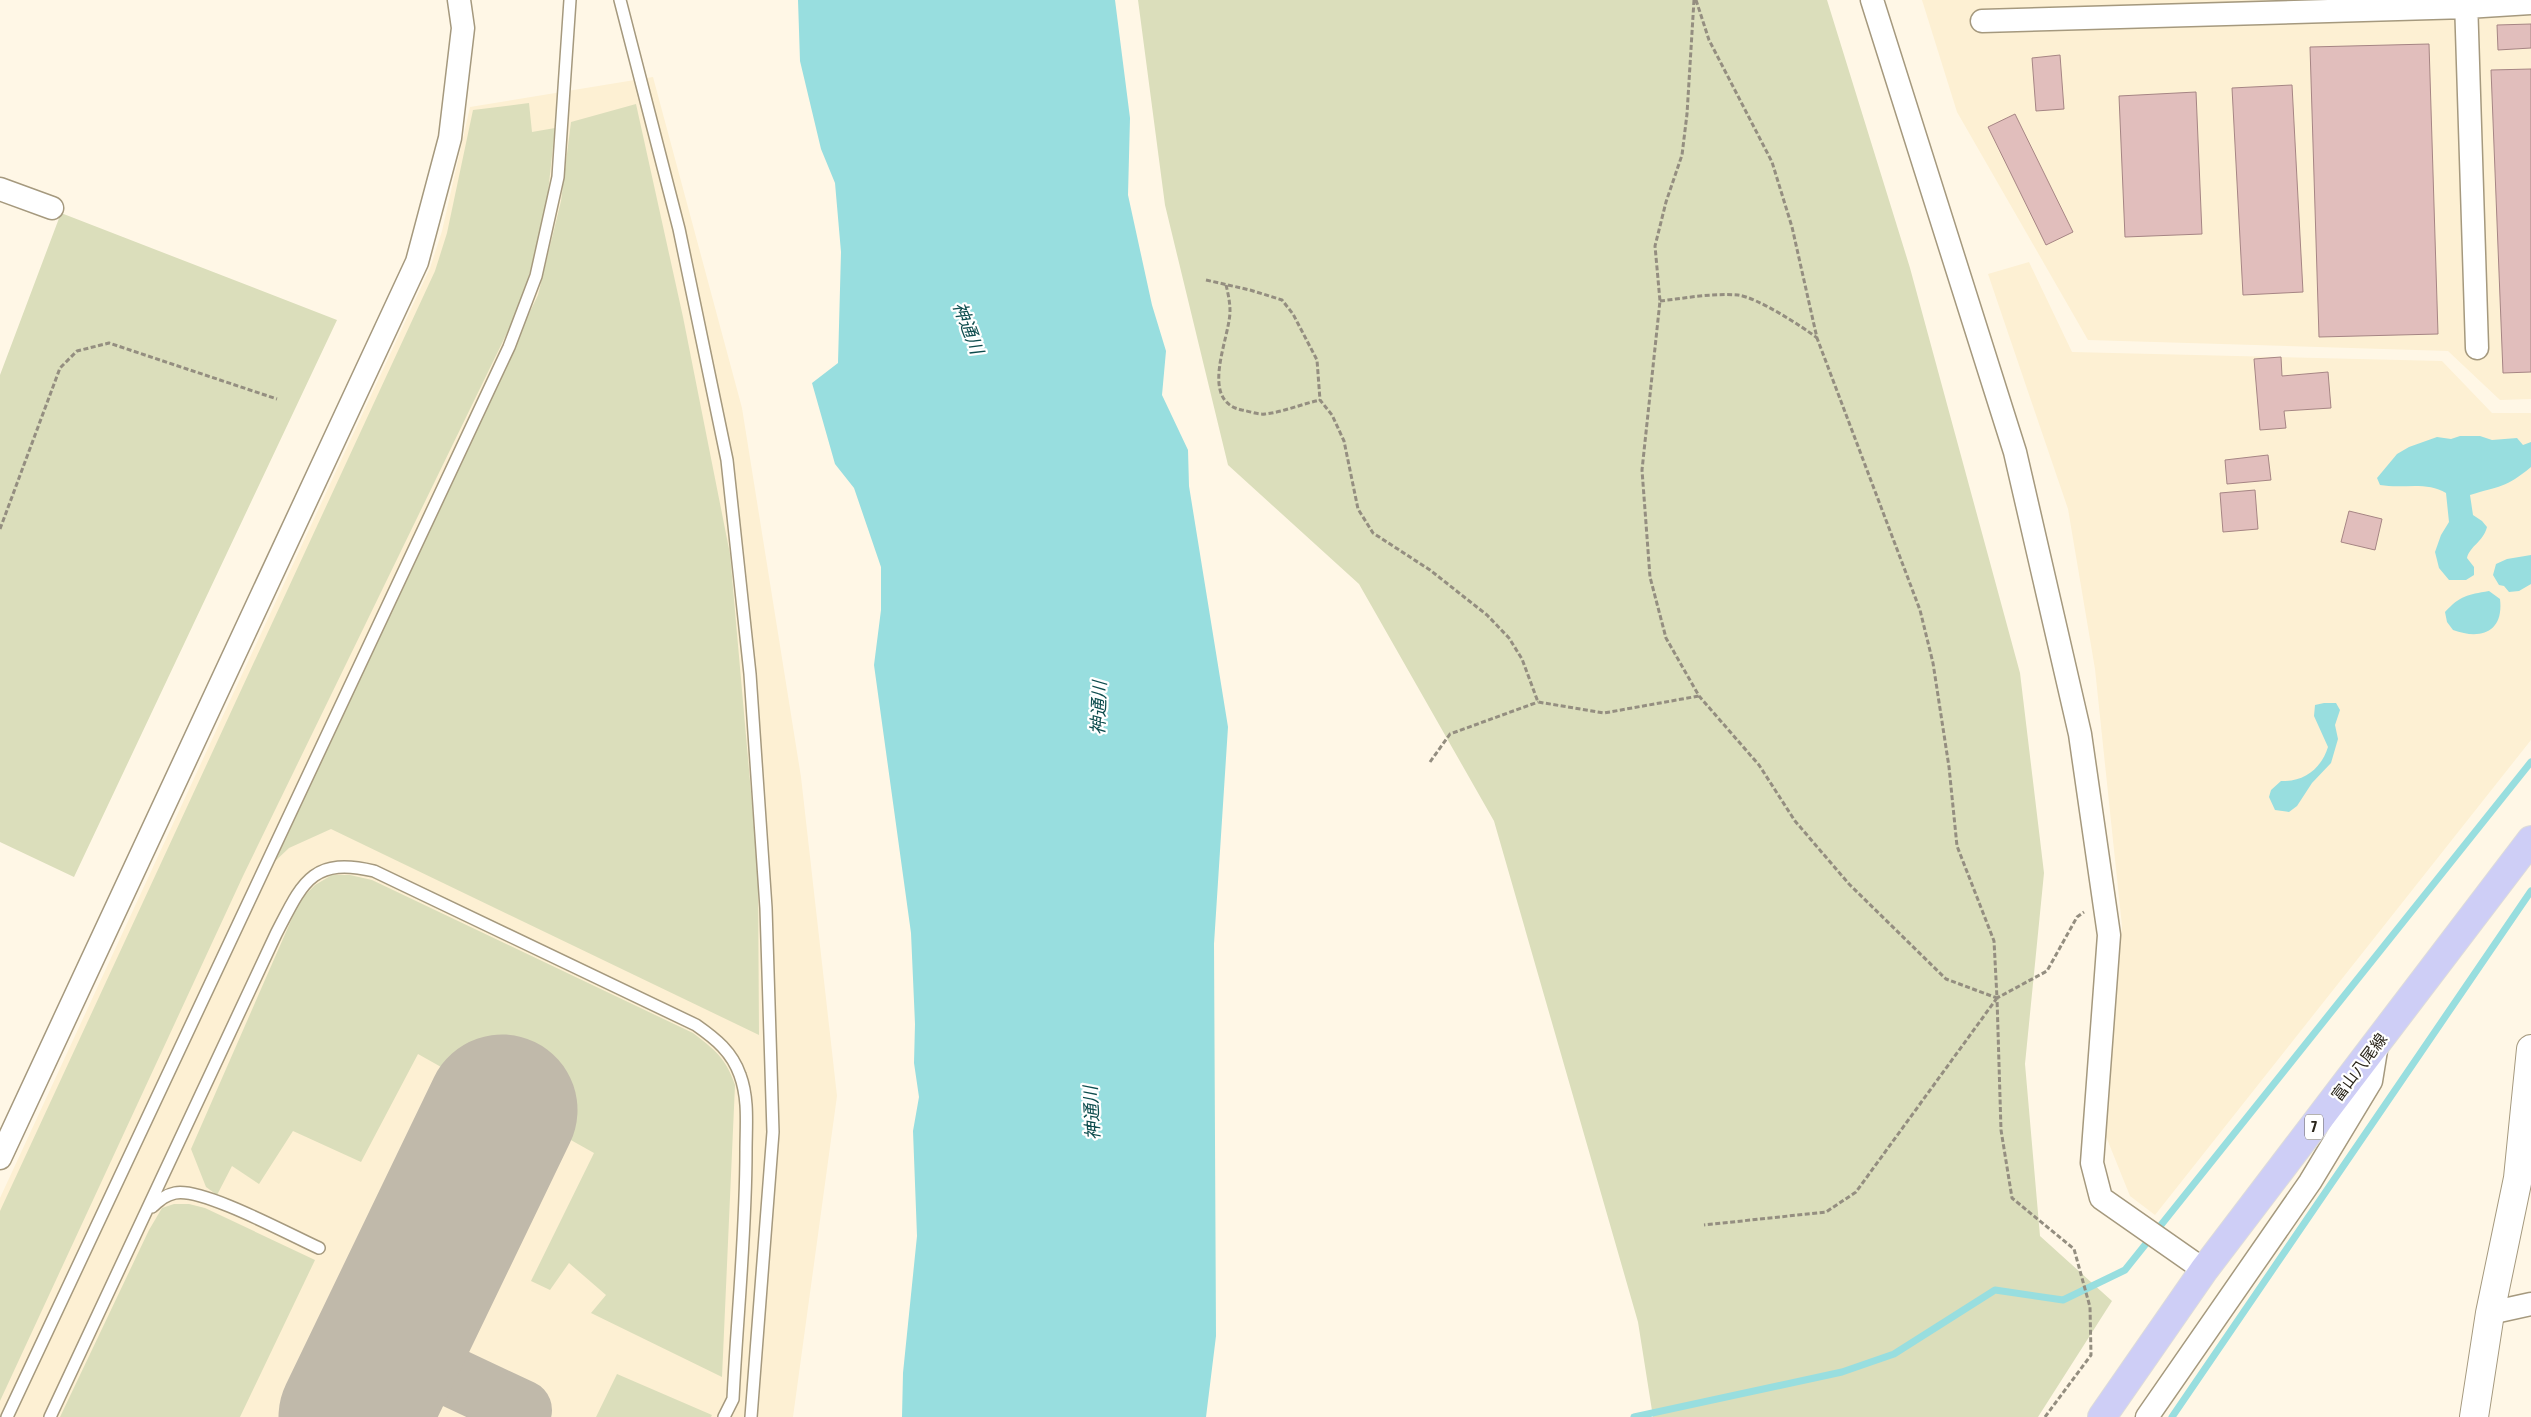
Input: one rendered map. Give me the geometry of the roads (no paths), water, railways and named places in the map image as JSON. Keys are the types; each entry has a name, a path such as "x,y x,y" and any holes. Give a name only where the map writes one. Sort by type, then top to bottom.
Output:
{"main road":[{"name":"富山八尾線","path":"2102,1417 2204,1270 2531,840"}],"street":[{"path":"0,1158 417,262 450,138 463,28 459,0"},
{"path":"1872,0 2015,452 2080,734 2109,934 2092,1163 2094,1172 2101,1198 2204,1270"},
{"path":"2467,3 2477,348"},
{"path":"1982,21 2467,3 2531,3"},
{"path":"0,190 52,208"},
{"path":"2147,1417 2310,1182 2371,1081 2377,1044"},
{"path":"2474,1417 2490,1313 2518,1178 2531,1049"},
{"path":"2490,1313 2531,1304"}],"lane":[{"path":"7,1417 509,347 536,276 558,177 570,0"},
{"path":"620,0 679,229 727,460 750,674 766,908 772,1132 751,1417"},
{"path":"50,1417 295,897 312,876 334,866 354,866 374,871 696,1025 718,1040 731,1055 741,1076 746,1100 746,1172 733,1399 724,1417"},
{"path":"148,1210 162,1198 176,1192 204,1196 319,1248"}],"water":[{"name":"神通川","path":"798,0 1115,0 1130,118 1128,195 1152,305 1166,351 1162,395 1188,450 1189,486 1228,727 1214,944 1216,1336 1206,1417 902,1417 903,1373 917,1236 913,1131 919,1097 914,1063 915,1024 911,933 874,665 881,610 881,567 854,488 835,464 812,383 838,363 841,252 835,183 821,149 800,61"},
{"path":"2460,436 2480,436 2492,440 2517,438 2523,445 2531,442 2531,467 2508,483 2470,495 2473,515 2487,527 2483,536 2467,558 2474,567 2474,575 2466,580 2449,580 2439,568 2435,552 2441,535 2449,522 2446,493 2439,489 2423,486 2380,485 2377,478 2397,454 2409,447 2437,437 2451,439"},
{"path":"2531,555 2531,584 2519,591 2509,592 2504,586 2499,585 2493,575 2496,564 2507,559"},
{"path":"2489,591 2500,599 2498,620 2494,626 2481,634 2463,633 2453,630 2447,622 2445,612 2465,597"},
{"path":"2336,703 2340,710 2335,725 2338,739 2331,763 2312,783 2297,806 2289,812 2275,810 2269,797 2271,790 2281,781 2297,779 2310,773 2325,755 2328,747 2314,716 2315,705"}],"waterway":[{"path":"1634,1417 1842,1372 1894,1354 1995,1290 2063,1300 2125,1270 2531,762"},
{"path":"2172,1417 2531,891"}]}
